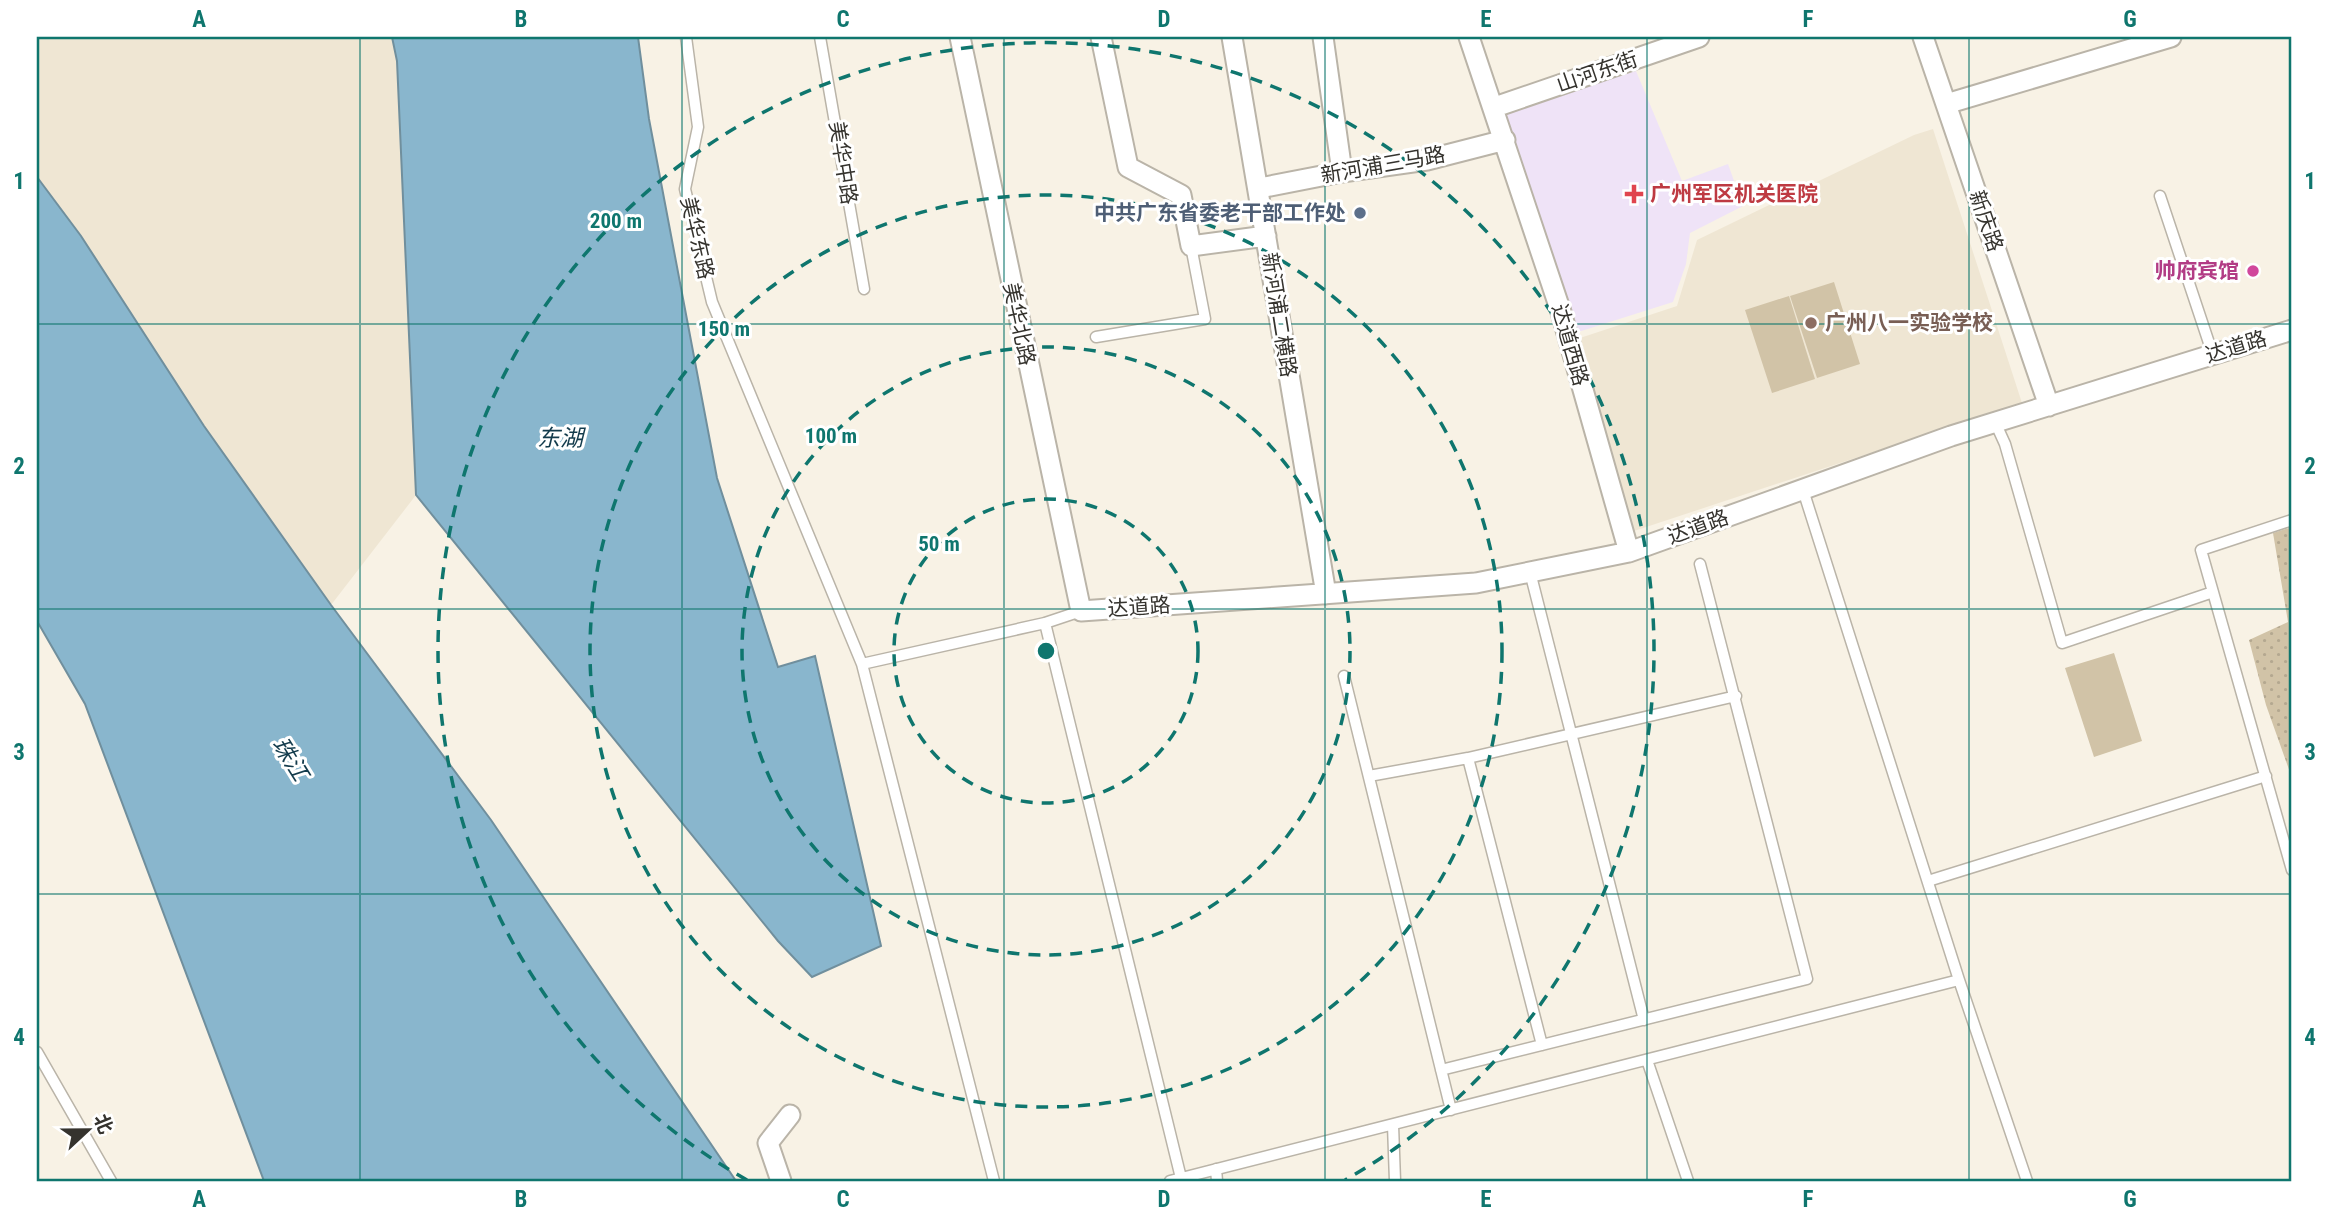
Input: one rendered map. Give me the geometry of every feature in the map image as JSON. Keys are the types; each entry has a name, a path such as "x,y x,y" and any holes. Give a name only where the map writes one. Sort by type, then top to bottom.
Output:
{"street":[{"name":"美华北路","path":"960,37 1080,611"},
{"path":"1101,37 1128,167 1181,195 1191,246 1266,236"},
{"name":"新河浦二横路","path":"1232,37 1260,188 1326,594"},
{"path":"1323,37 1342,172"},
{"name":"达道西路","path":"1469,37 1472,54 1495,107 1561,312 1629,552"},
{"name":"山河东街","path":"1495,107 1699,37"},
{"name":"新庆路","path":"1923,37 2049,405"},
{"path":"1946,104 2171,37"},
{"name":"新河浦三马路","path":"1260,188 1342,172 1427,160 1505,139"},
{"name":"达道路","path":"1080,611 1476,583 1629,552 1995,422 2292,330"},
{"path":"781,1181 768,1143 790,1115"}],"lane":[{"name":"美华东路","path":"686,37 698,127 685,190 712,302 862,664 993,1181"},
{"name":"美华中路","path":"820,37 864,289"},
{"path":"2160,196 2213,355"},
{"path":"1097,337 1205,319 1191,246"},
{"path":"1995,422 2005,444 2062,643 2213,593"},
{"path":"1803,489 1959,980 2026,1181"},
{"path":"2292,520 2200,550 2292,870"},
{"path":"1441,1070 1807,979 1700,564"},
{"path":"1530,572 1644,1020"},
{"path":"862,664 1045,623 1080,611"},
{"path":"1045,623 1181,1178"},
{"path":"1344,676 1451,1110"},
{"path":"1369,776 1468,758 1736,696"},
{"path":"1468,758 1542,1045"},
{"path":"1928,881 2266,776"},
{"path":"1170,1181 1959,980"},
{"path":"37,1052 111,1181"},
{"path":"1647,1060 1688,1181"},
{"path":"1393,1125 1395,1181"},
{"path":"1216,1168 1217,1181"}],"shaded area":[{"path":"37,37 392,37 397,61 416,495 331,605 204,426 81,236 37,177"},
{"name":"广州军区机关医院","path":"1636,71 1682,181 1728,164 1743,206 1690,233 1686,264 1673,302 1575,333 1504,112"},
{"name":"广州八一实验学校","path":"1933,129 2022,403 1631,532 1577,339 1677,306 1697,240 1914,135"},
{"path":"1834,282 1860,364 1817,378 1790,296"},
{"path":"1789,296 1815,379 1772,393 1745,310"},
{"path":"2292,527 2292,778 2266,705 2249,640 2288,622 2273,533"},
{"path":"2114,653 2142,741 2094,757 2065,668"}],"water":[{"name":"东湖","path":"392,37 638,37 649,119 717,478 778,667 815,656 881,946 812,977 778,941 416,495 397,61"},
{"name":"珠江","path":"37,177 81,236 204,426 331,605 491,820 736,1181 264,1181 85,704 37,621"}],"place":[{"name":"广州军区机关医院","path":"1634,194"},
{"name":"中共广东省委老干部工作处","path":"1360,213"},
{"name":"帅府宾馆","path":"2253,271"},
{"name":"广州八一实验学校","path":"1811,323"}]}
